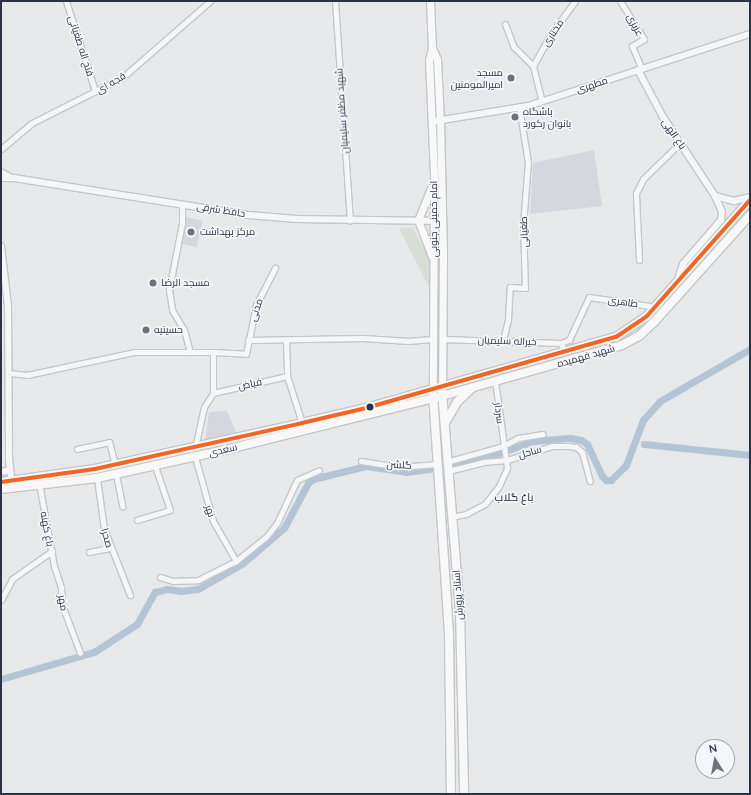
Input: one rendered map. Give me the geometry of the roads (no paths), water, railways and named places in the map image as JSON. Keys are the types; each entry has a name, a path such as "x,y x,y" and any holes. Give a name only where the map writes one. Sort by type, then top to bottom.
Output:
{"main road":[{"name":"امام خمینی جنوبی","path":"430,1 432,48 429,60 434,174 434,339 438,393"},
{"name":"امام خمینی جنوبی","path":"432,48 437,59 443,221 443,339 438,393"},
{"path":"434,174 429,198 418,220 434,262"},
{"name":"شهید فهمیده","path":"438,393 624,334 656,307 750,200"},
{"name":"شهید فهمیده","path":"438,393 473,387 585,357 622,345 639,336 674,302 750,216"},
{"path":"444,423 457,402 473,387"},
{"name":"استاد پرورش","path":"438,393 444,423 442,463 447,471 460,611 464,794"},
{"name":"استاد پرورش","path":"438,393 448,612 451,794"},
{"name":"سعدی","path":"1,482 12,484 38,484 97,478 195,457 303,427 438,393"},
{"name":"سعدی","path":"1,489 12,484 303,427"},
{"path":"195,448 195,457"},
{"path":"448,612 460,611"}],"street":[{"name":"فتح اله طغیانی","path":"66,1 95,91"},
{"name":"قجه ای","path":"1,149 32,123 123,77 146,59 210,1"},
{"name":"شهید مظفر سلیمیان","path":"334,1 350,220"},
{"name":"مختاری","path":"533,66 554,30 575,1"},
{"name":"عزیزی","path":"620,1 644,39 632,46 640,70"},
{"path":"505,24 514,47 533,66 542,101"},
{"name":"مطهری","path":"432,122 519,107 542,101 750,34"},
{"name":"باغ الهی","path":"640,70 652,99 715,196 722,212 721,220 683,264 676,284"},
{"name":"طغیانی","path":"503,340 508,320 510,287 525,288 523,225 528,162 519,107"},
{"path":"639,260 636,193 643,179 680,143"},
{"path":"1,172 11,178"},
{"name":"حافظ شرقی","path":"1,178 11,178 248,214 350,220 443,221"},
{"path":"715,196 734,201 750,197"},
{"path":"182,204 182,223 169,290 172,310 184,330 190,352"},
{"path":"1,246 8,306 10,468 12,484"},
{"name":"مدنی","path":"213,352 246,354 256,305 275,268"},
{"name":"طاهری","path":"561,343 569,340 589,297 656,307"},
{"path":"248,340 286,341 434,339"},
{"name":"خیراله سلیمیان","path":"443,339 561,343"},
{"path":"286,341 287,376 303,427"},
{"path":"561,343 564,353"},
{"path":"9,372 28,375 134,352 213,352 213,392 204,407 195,448"},
{"name":"فیاض","path":"213,392 287,376"},
{"name":"سردار","path":"495,380 503,446 507,460"},
{"name":"گلشن","path":"361,461 398,467 442,463 503,446 518,438 543,434"},
{"path":"77,449 109,442 115,465"},
{"name":"ساحل","path":"447,471 483,462 507,460 552,446 576,447 582,452 590,481"},
{"name":"نهر","path":"195,457 213,521 236,561"},
{"path":"452,517 466,514 485,504 504,477 507,460"},
{"path":"137,520 170,510 155,466"},
{"path":"1,472 8,471 10,468"},
{"path":"160,578 173,581 198,580 236,561 266,537 277,523 297,480 319,470"},
{"path":"116,474 122,506"},
{"name":"صحرا","path":"97,478 104,529 110,548 130,595"},
{"name":"باغ کهنه","path":"1,600 12,580 52,551 38,484"},
{"path":"88,552 110,548"},
{"name":"مهر","path":"52,551 54,566 61,587 62,605 80,653"}],"waterway":[{"path":"449,466 503,452 534,441 570,438 581,440 587,444 602,476 606,480 611,480 626,465 643,420 660,401 750,349"},
{"path":"644,444 750,455"},
{"path":"1,679 94,652 137,624 155,592 167,589 181,591 198,589 243,563 284,528 308,483 313,479 366,466 406,472 430,469"}],"place":[{"name":"مسجد امیرالمومنین","path":"511,78"},
{"name":"باشگاه بانوان رکورد","path":"515,117"},
{"name":"مرکز بهداشت","path":"191,232"},
{"name":"مسجد الرضا","path":"153,283"},
{"name":"حسینیه","path":"146,330"}],"district":[{"name":"باغ گلاب","path":"514,497"}]}
